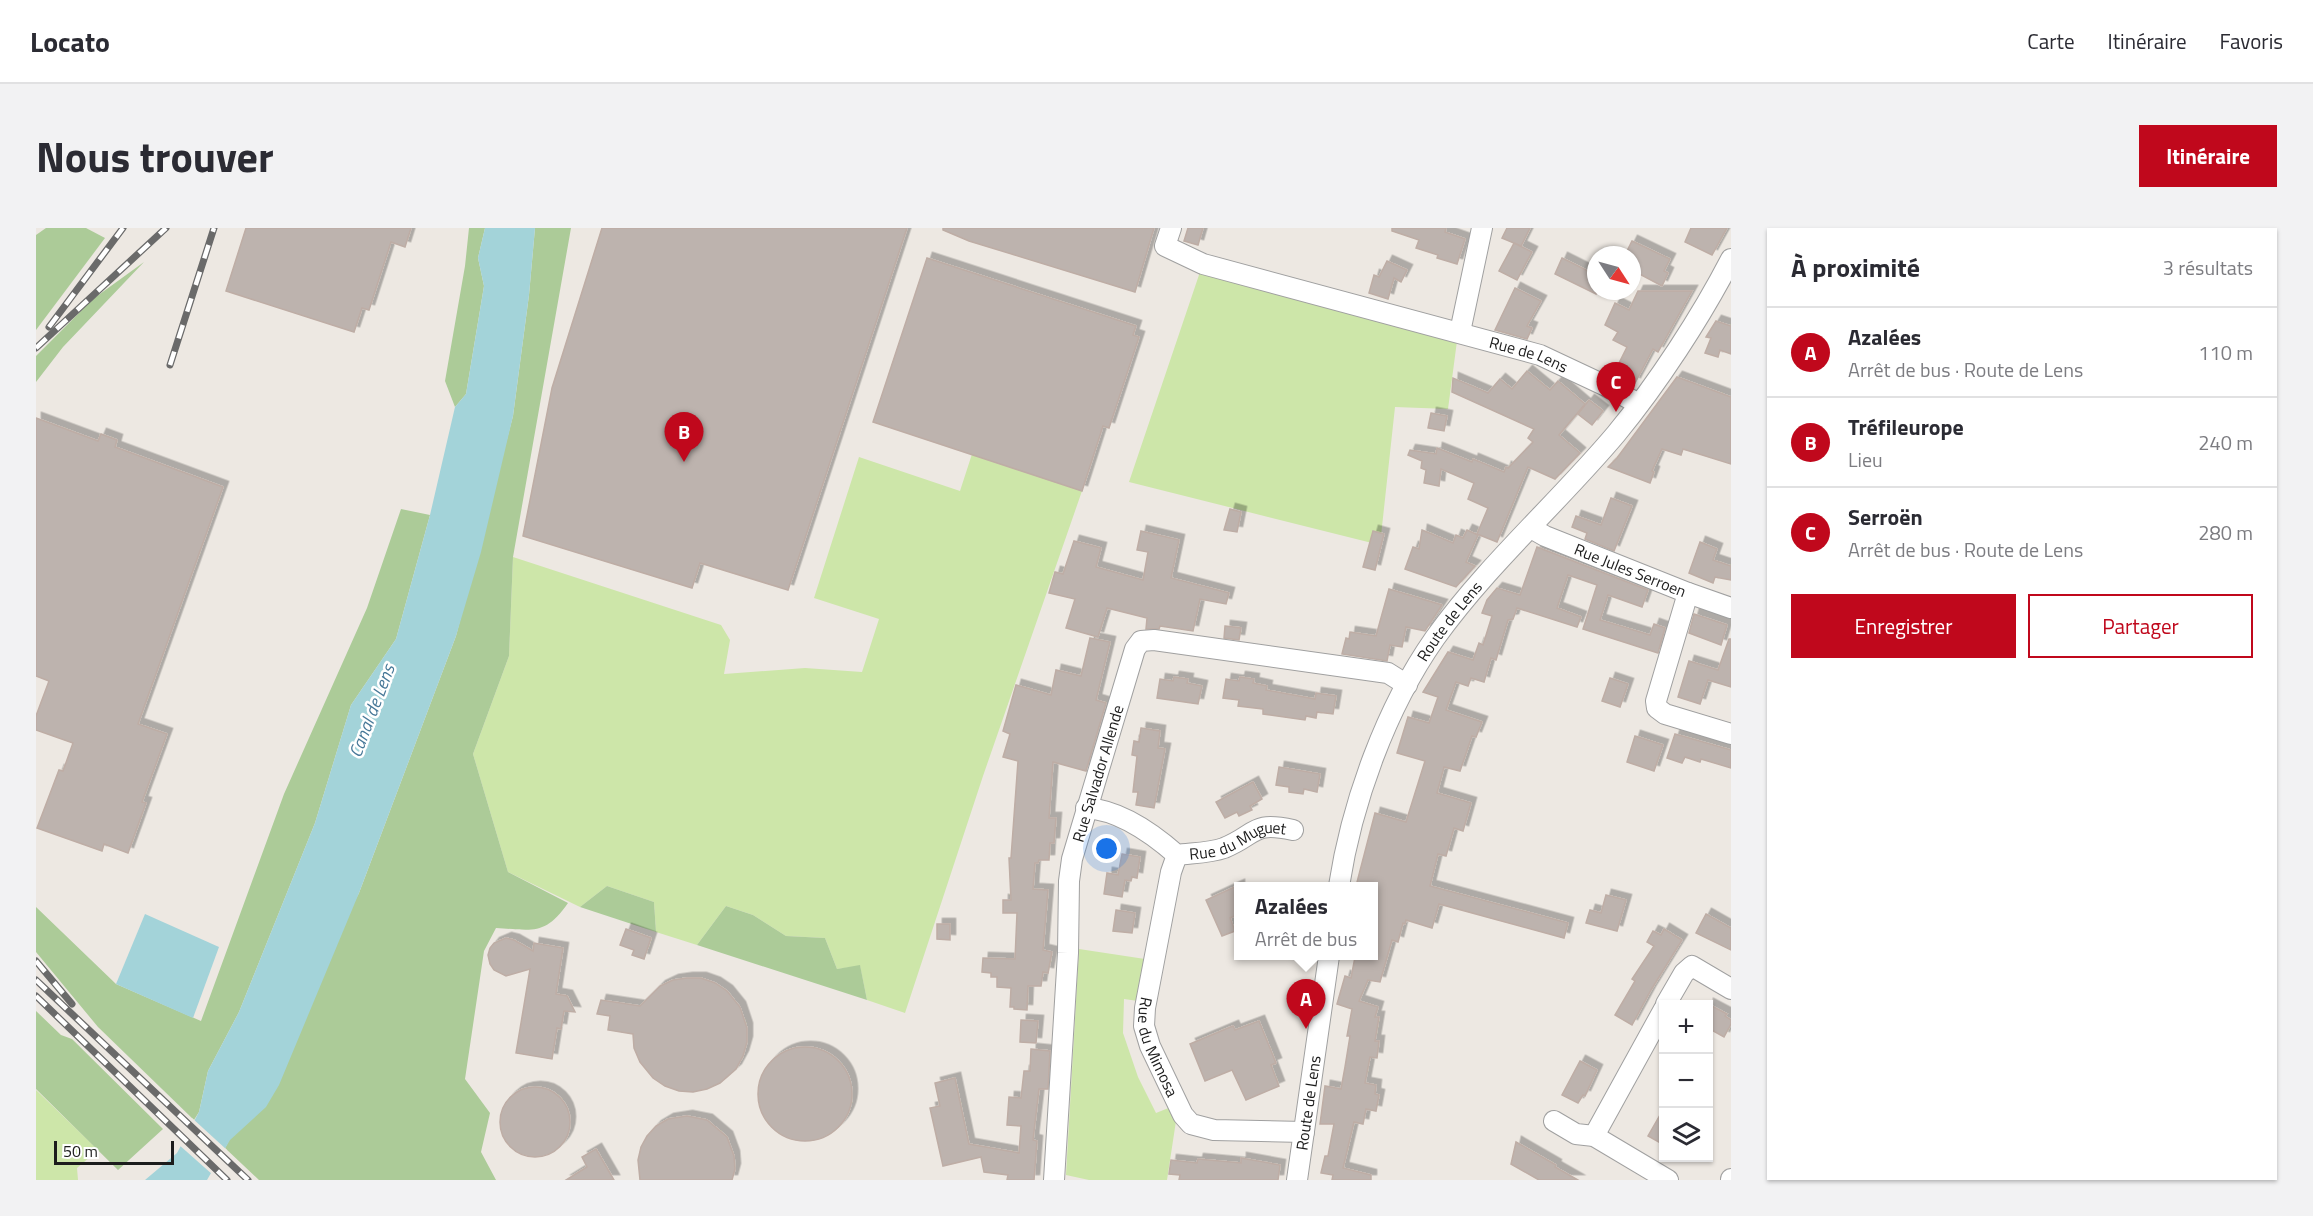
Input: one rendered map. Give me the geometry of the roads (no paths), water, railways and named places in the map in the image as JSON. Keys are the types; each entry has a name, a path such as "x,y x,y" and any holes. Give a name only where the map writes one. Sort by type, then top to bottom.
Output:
{"street":[{"name":"Rue de Lens","path":"1171,228 1165,246 1203,264 1540,355 1597,381 1639,404"},
{"path":"1454,330 1482,228"},
{"name":"Route de Lens","path":"1340,882 1354,820 1374,755 1407,685 1435,639 1462,604 1616,434 1700,313 1731,259"},
{"name":"Rue Jules Serroen","path":"1531,528 1545,536 1731,608"},
{"path":"1688,593 1656,701 1657,708 1665,714 1731,734"},
{"name":"Rue Salvador Allende","path":"1054,1180 1072,859 1135,650 1141,641 1154,639 1388,673 1407,685"},
{"name":"Rue du Muguet","path":"1086,808 1114,814 1156,837 1177,855 1222,848 1261,827 1272,826 1293,830"},
{"name":"Rue du Mimosa","path":"1177,855 1171,872 1145,1008 1144,1026 1150,1046 1183,1115 1191,1124 1214,1130 1304,1131"},
{"name":"Route de Lens","path":"1298,1180 1328,960"},
{"path":"1669,1000 1684,973 1692,966 1731,990"},
{"path":"1594,1136 1659,1018"},
{"path":"1554,1121 1576,1134 1594,1136 1668,1180"}],"water":[{"name":"Canal de Lens","path":"485,228 535,228 529,295 513,416 481,552 456,636 359,893 279,1085 266,1107 230,1140 207,1180 145,1180 177,1153 199,1112 208,1071 239,1012 315,823 351,705 396,639 430,515 455,407 466,394 484,286 478,258"},
{"path":"145,914 219,947 193,1018 116,984"}],"railway":[{"path":"49,327 123,228"},
{"path":"36,348 166,228"},
{"path":"170,365 214,228"},
{"path":"36,961 72,1004"},
{"path":"36,980 248,1180"},
{"path":"36,996 227,1180"}],"place":[{"name":"Serroën","path":"1616,412"},
{"name":"Tréfileurope","path":"684,462"},
{"name":"Azalées","path":"1306,1029"}]}
